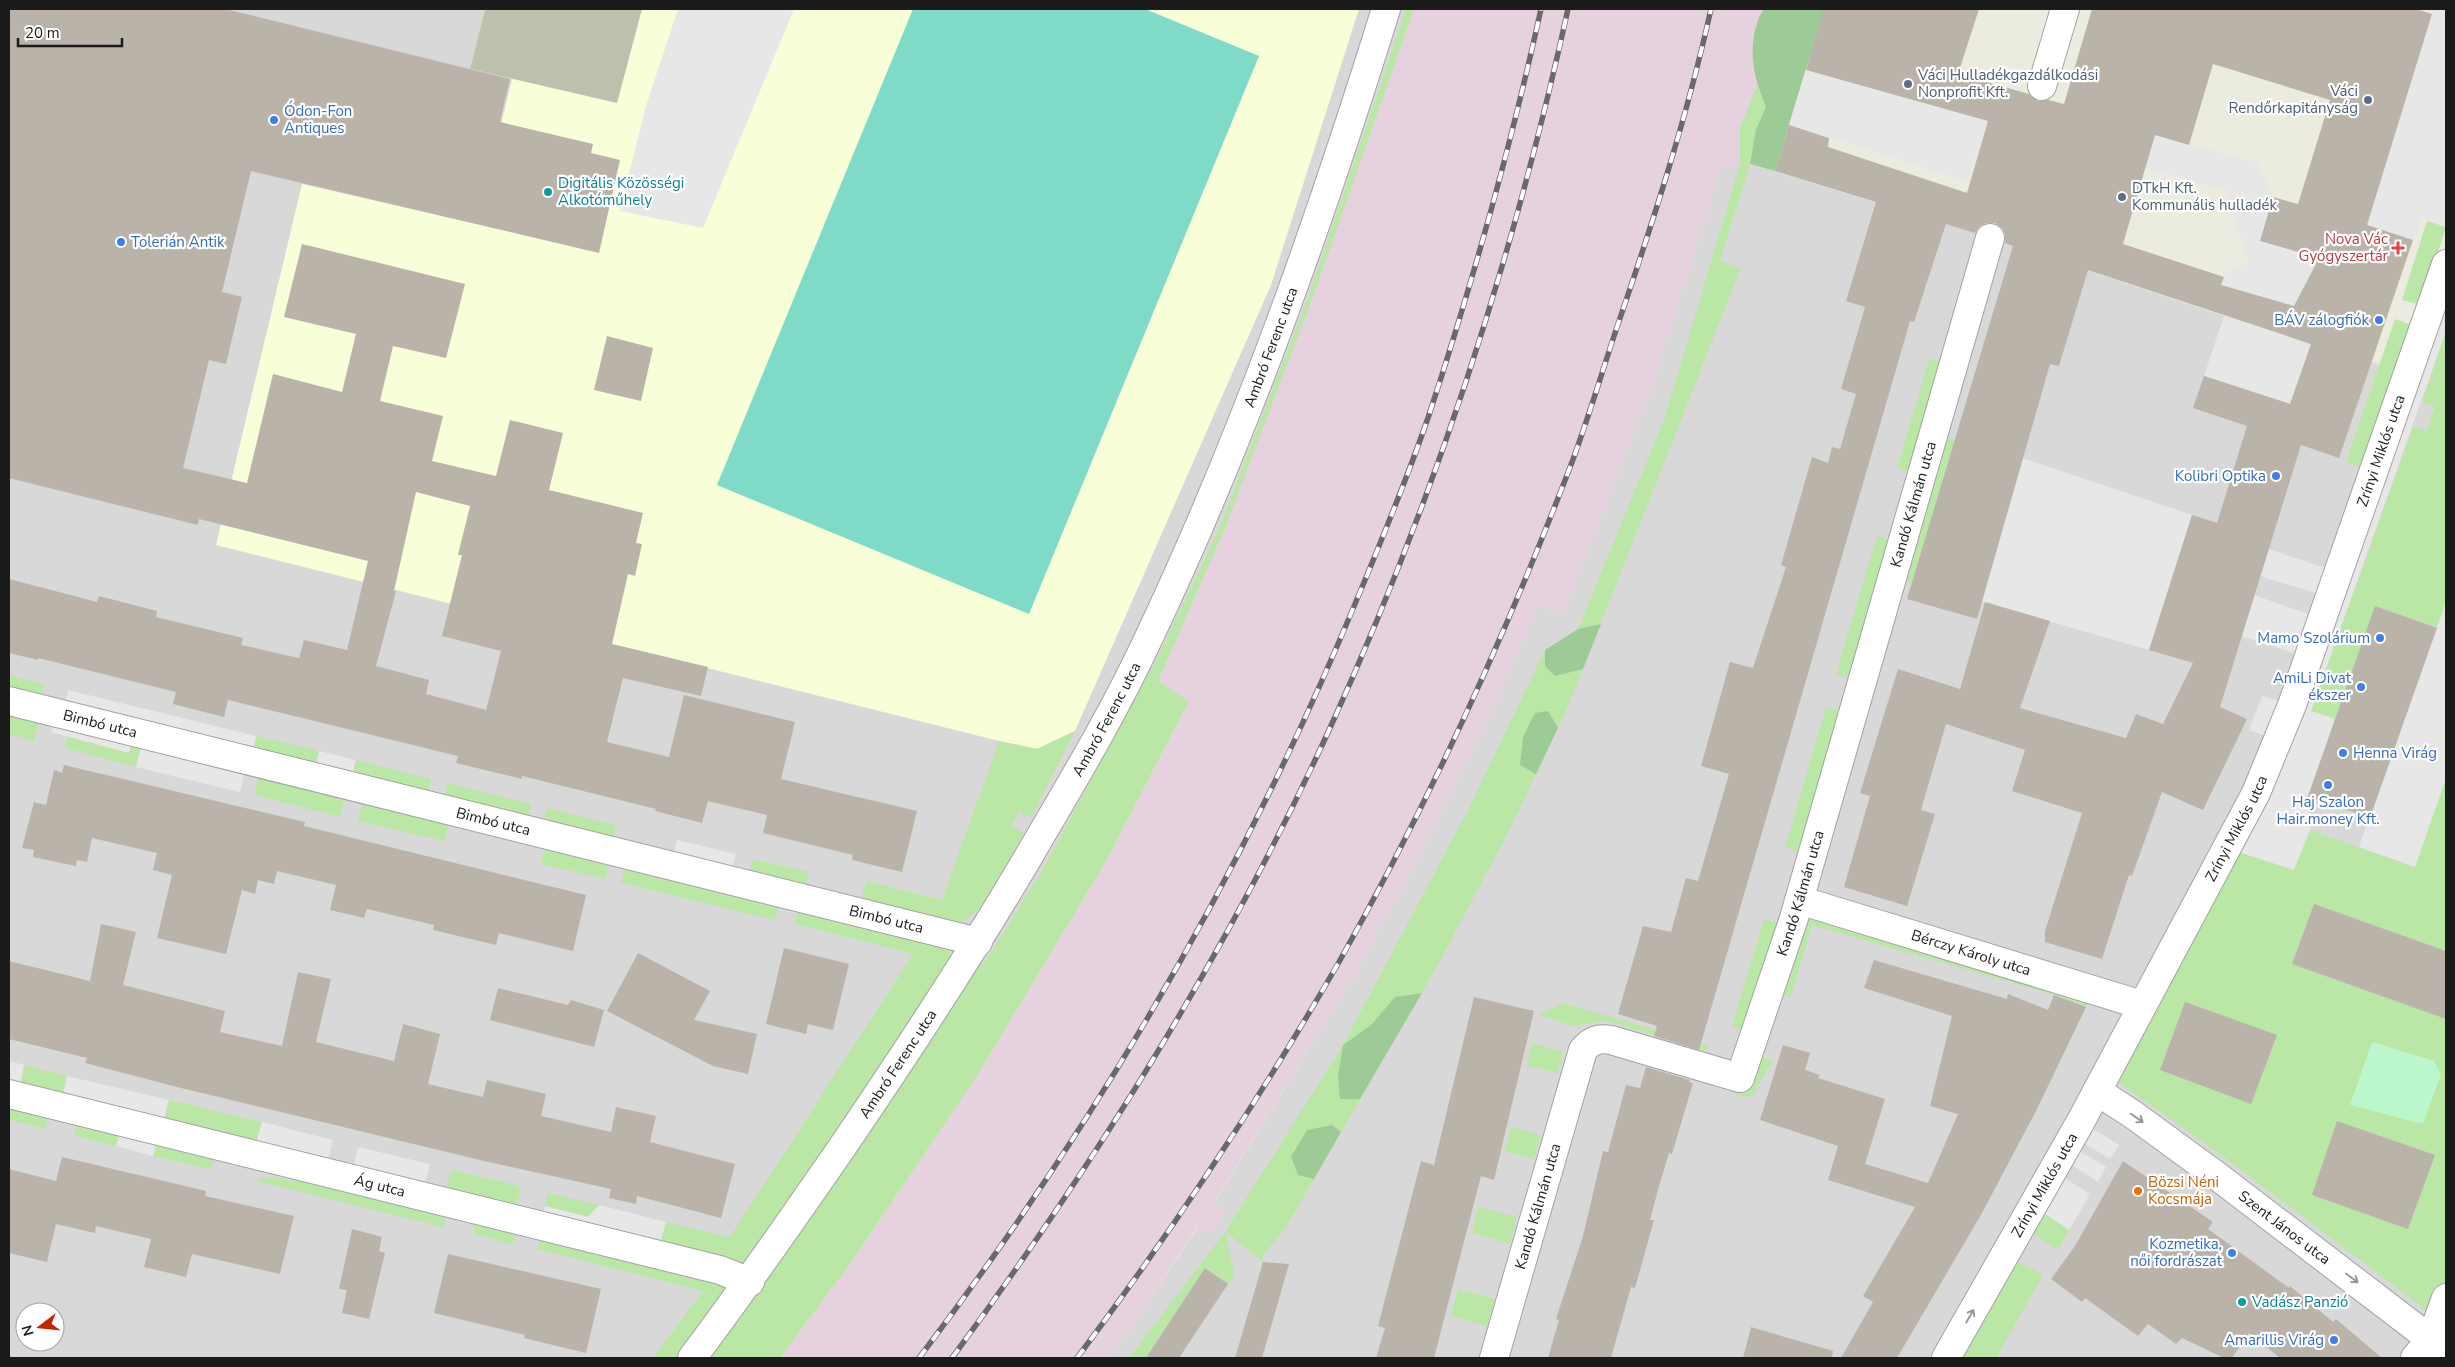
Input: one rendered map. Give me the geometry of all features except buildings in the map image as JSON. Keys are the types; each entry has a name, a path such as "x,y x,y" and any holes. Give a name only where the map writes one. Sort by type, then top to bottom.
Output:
{"street":[{"name":"Ambró Ferenc utca","path":"692,1358 750,1282 936,1010 1078,772 1151,635 1226,463 1293,288 1353,116 1386,9"},
{"path":"2042,86 2066,9"},
{"name":"Kandó Kálmán utca","path":"1494,1358 1583,1050 1590,1042 1598,1038 1612,1040 1740,1078 1767,1003 1799,900 1990,238"},
{"name":"Zrínyi Miklós utca","path":"1946,1358 2097,1091 2256,793 2278,741 2446,264"},
{"name":"Bimbó utca","path":"9,701 978,942"},
{"name":"Bérczy Károly utca","path":"1799,900 2142,1005"},
{"name":"Szent János utca","path":"2097,1091 2210,1170 2431,1350"},
{"name":"Ág utca","path":"9,1094 720,1270 750,1282"},
{"path":"2431,1350 2446,1298"}],"shaded area":[{"path":"9,9 1414,9 1223,533 1158,681 780,1358 9,1358"},
{"path":"485,9 1359,9 1271,285 1075,731 1037,749 999,741 216,545 302,184 477,224 512,79 470,69"},
{"path":"485,9 642,9 617,103 470,69"},
{"path":"678,9 794,9 703,228 620,211 645,109"},
{"path":"913,9 1145,9 1259,56 1029,614 717,485"},
{"path":"1414,9 1824,9 1775,171 1750,164 1722,166 1652,385 1563,615 1538,606 1485,727 1422,851 1357,971 1214,1202 1226,1210 1210,1234 1197,1227 1135,1322 1107,1358 780,1358 853,1260 977,1076 1108,858 1189,701 1158,681 1223,533"},
{"path":"2433,9 2446,9 2446,227 2422,219 2413,240 2367,225"},
{"path":"1806,70 1988,121 1968,182 1789,125"},
{"path":"2120,125 2258,163 2273,197 2260,241 2323,260 2294,306 2221,285 2224,277 2232,269 2248,262 2225,191 2111,157"},
{"path":"1750,164 1968,230 2272,332 2408,373 2446,264 2446,1358 1107,1358 1135,1322 1198,1227 1225,1210 1214,1203 1357,971 1422,851 1485,727 1538,605 1562,615 1652,385 1722,165"},
{"path":"2446,264 2446,331 2311,711 2335,719 2308,796 2310,830 2294,870 2226,848 2278,741 2249,730 2262,696 2292,705 2297,654 2241,636 2254,595 2322,619 2329,597 2260,576 2268,549 2338,572"},
{"path":"2224,316 2311,344 2290,404 2204,376"},
{"path":"2022,458 2192,515 2149,650 1982,602"},
{"path":"2446,602 2446,778 2415,867 2359,847"},
{"path":"68,690 256,736 251,761 247,761 240,792 136,767 144,735 134,732 129,753 51,732 56,713 63,714"},
{"path":"319,751 356,760 349,785 315,768"},
{"path":"677,840 736,854 729,879 671,865"},
{"path":"2372,1042 2434,1061 2441,1074 2423,1124 2350,1105"},
{"path":"9,1061 24,1065 21,1080 23,1086 63,1095 67,1076 169,1100 153,1156 116,1146 120,1132 9,1094"},
{"path":"2081,1121 2119,1145 2110,1159 2072,1136"},
{"path":"262,1122 333,1140 325,1172 253,1154"},
{"path":"2068,1144 2106,1167 2098,1182 2060,1157"},
{"path":"358,1147 430,1164 425,1184 351,1178"},
{"path":"2063,1177 2090,1194 2069,1230 2032,1205"},
{"path":"599,1205 666,1222 657,1254 541,1226 545,1206 588,1217"}],"green space":[{"path":"1406,9 1414,9 1314,294 1223,533 1158,681 1189,701 1108,858 977,1076 853,1260 780,1358 653,1358 703,1291 537,1249 541,1235 718,1281 731,1294 751,1264 660,1242 666,1222 730,1237 913,954 794,924 798,909 930,944 983,965 1038,878 1156,661 1218,531 1310,292"},
{"path":"1765,9 1824,9 1775,171 1750,164 1756,129 1766,107 1756,79 1753,60 1755,30 1760,16"},
{"path":"1757,86 1766,107 1756,129 1750,164 1720,261 1741,268 1569,704 1511,827 1440,961 1285,1229 1263,1255 1263,1262 1226,1232 1234,1274 1228,1284 1205,1268 1146,1358 1129,1358 1225,1232 1343,1045 1468,810 1545,650 1578,629 1665,417 1740,164 1740,128"},
{"path":"2427,221 2446,227 2421,305 2402,300"},
{"path":"2395,319 2414,326 2364,468 2346,462"},
{"path":"2446,331 2446,602 2437,628 2375,606 2335,719 2311,711 2413,427 2426,431 2435,407 2422,403"},
{"path":"1929,359 1941,362 1910,472 1897,468"},
{"path":"1944,436 1955,439 1912,583 1902,580"},
{"path":"1877,536 1890,539 1848,678 1836,674"},
{"path":"1601,624 1583,669 1555,676 1545,666 1545,650 1578,629"},
{"path":"9,675 44,684 41,696 9,689"},
{"path":"1826,708 1839,711 1798,851 1785,847"},
{"path":"1548,711 1558,728 1536,774 1520,765 1523,737 1535,713"},
{"path":"9,713 39,721 34,741 9,734"},
{"path":"1075,731 1031,818 1019,812 1011,826 1024,833 981,907 963,922 945,921 860,901 867,881 942,900 999,741 1037,749"},
{"path":"256,736 319,751 315,768 253,752"},
{"path":"68,737 129,753 132,740 142,743 136,767 65,748"},
{"path":"356,760 431,779 428,794 351,776"},
{"path":"259,775 345,797 340,817 254,795"},
{"path":"2446,778 2446,1298 2439,1320 2228,1160 2107,1074 2226,848 2293,870 2310,830 2415,867"},
{"path":"447,783 531,804 528,818 444,798"},
{"path":"363,801 450,822 444,841 358,821"},
{"path":"547,808 616,825 613,839 544,823"},
{"path":"544,848 609,863 605,879 541,864"},
{"path":"753,859 809,872 806,885 750,871"},
{"path":"626,867 779,904 775,920 621,883"},
{"path":"1807,912 2089,999 2086,1007 2054,995 1812,925 1791,997 1783,995"},
{"path":"1764,919 1777,923 1745,1030 1732,1026"},
{"path":"1422,993 1360,1099 1340,1099 1338,1076 1343,1045 1371,1025 1395,997"},
{"path":"1562,1003 1708,1045 1706,1051 1618,1024 1603,1021 1573,1026 1539,1015"},
{"path":"1532,1043 1563,1052 1558,1073 1527,1066"},
{"path":"1763,1057 1773,1060 1752,1097 1736,1095 1737,1091 1749,1085"},
{"path":"24,1065 67,1076 63,1095 23,1086 21,1080"},
{"path":"169,1100 262,1122 256,1144 164,1121"},
{"path":"9,1104 48,1115 45,1129 9,1120"},
{"path":"78,1123 120,1132 116,1146 74,1136"},
{"path":"1332,1125 1341,1132 1314,1179 1298,1175 1291,1157 1307,1130"},
{"path":"1511,1127 1541,1135 1534,1159 1505,1151"},
{"path":"156,1140 215,1155 211,1170 153,1156"},
{"path":"454,1170 519,1186 520,1196 514,1207 446,1189 449,1176"},
{"path":"310,1176 447,1211 443,1227 253,1180 272,1177 295,1181"},
{"path":"548,1193 599,1205 588,1217 545,1206"},
{"path":"1478,1207 1517,1217 1510,1244 1472,1233"},
{"path":"2041,1211 2069,1230 2058,1250 2030,1232"},
{"path":"473,1222 518,1232 512,1244 474,1234"},
{"path":"2016,1260 2043,1275 1996,1358 1961,1358"},
{"path":"1458,1289 1495,1299 1487,1326 1451,1316"}],"railway":[{"path":"919,1358 984,1270 1046,1180 1105,1088 1161,995 1214,900 1264,803 1311,704 1384,534 1429,415 1490,213 1541,9"},
{"path":"952,1358 1058,1208 1157,1053 1248,893 1330,728 1404,553 1468,375 1523,193 1568,9"},
{"path":"1077,1358 1147,1262 1214,1164 1309,1013 1372,902 1463,720 1518,596 1582,435 1668,169 1702,49 1711,9"}],"place":[{"name":"Váci Hulladékgazdálkodási Nonprofit Kft.","path":"1908,84"},
{"name":"Váci Rendőrkapitányság","path":"2368,100"},
{"name":"Ódon-Fon Antiques","path":"274,120"},
{"name":"Digitális Közösségi Alkotóműhely","path":"548,192"},
{"name":"DTkH Kft. Kommunális hulladék","path":"2122,197"},
{"name":"Tolerián Antik","path":"121,242"},
{"name":"Nova Vác Gyógyszertár","path":"2398,248"},
{"name":"BÁV zálogfiók","path":"2379,320"},
{"name":"Kolibri Optika","path":"2276,476"},
{"name":"Mamo Szolárium","path":"2380,638"},
{"name":"AmiLi Divat ékszer","path":"2361,687"},
{"name":"Henna Virág","path":"2343,753"},
{"name":"Haj Szalon Hair.money Kft.","path":"2328,785"},
{"name":"Bözsi Néni Kocsmája","path":"2138,1191"},
{"name":"Kozmetika, női fordrászat","path":"2232,1253"},
{"name":"Vadász Panzió","path":"2242,1302"},
{"name":"Amarillis Virág","path":"2334,1340"}]}
